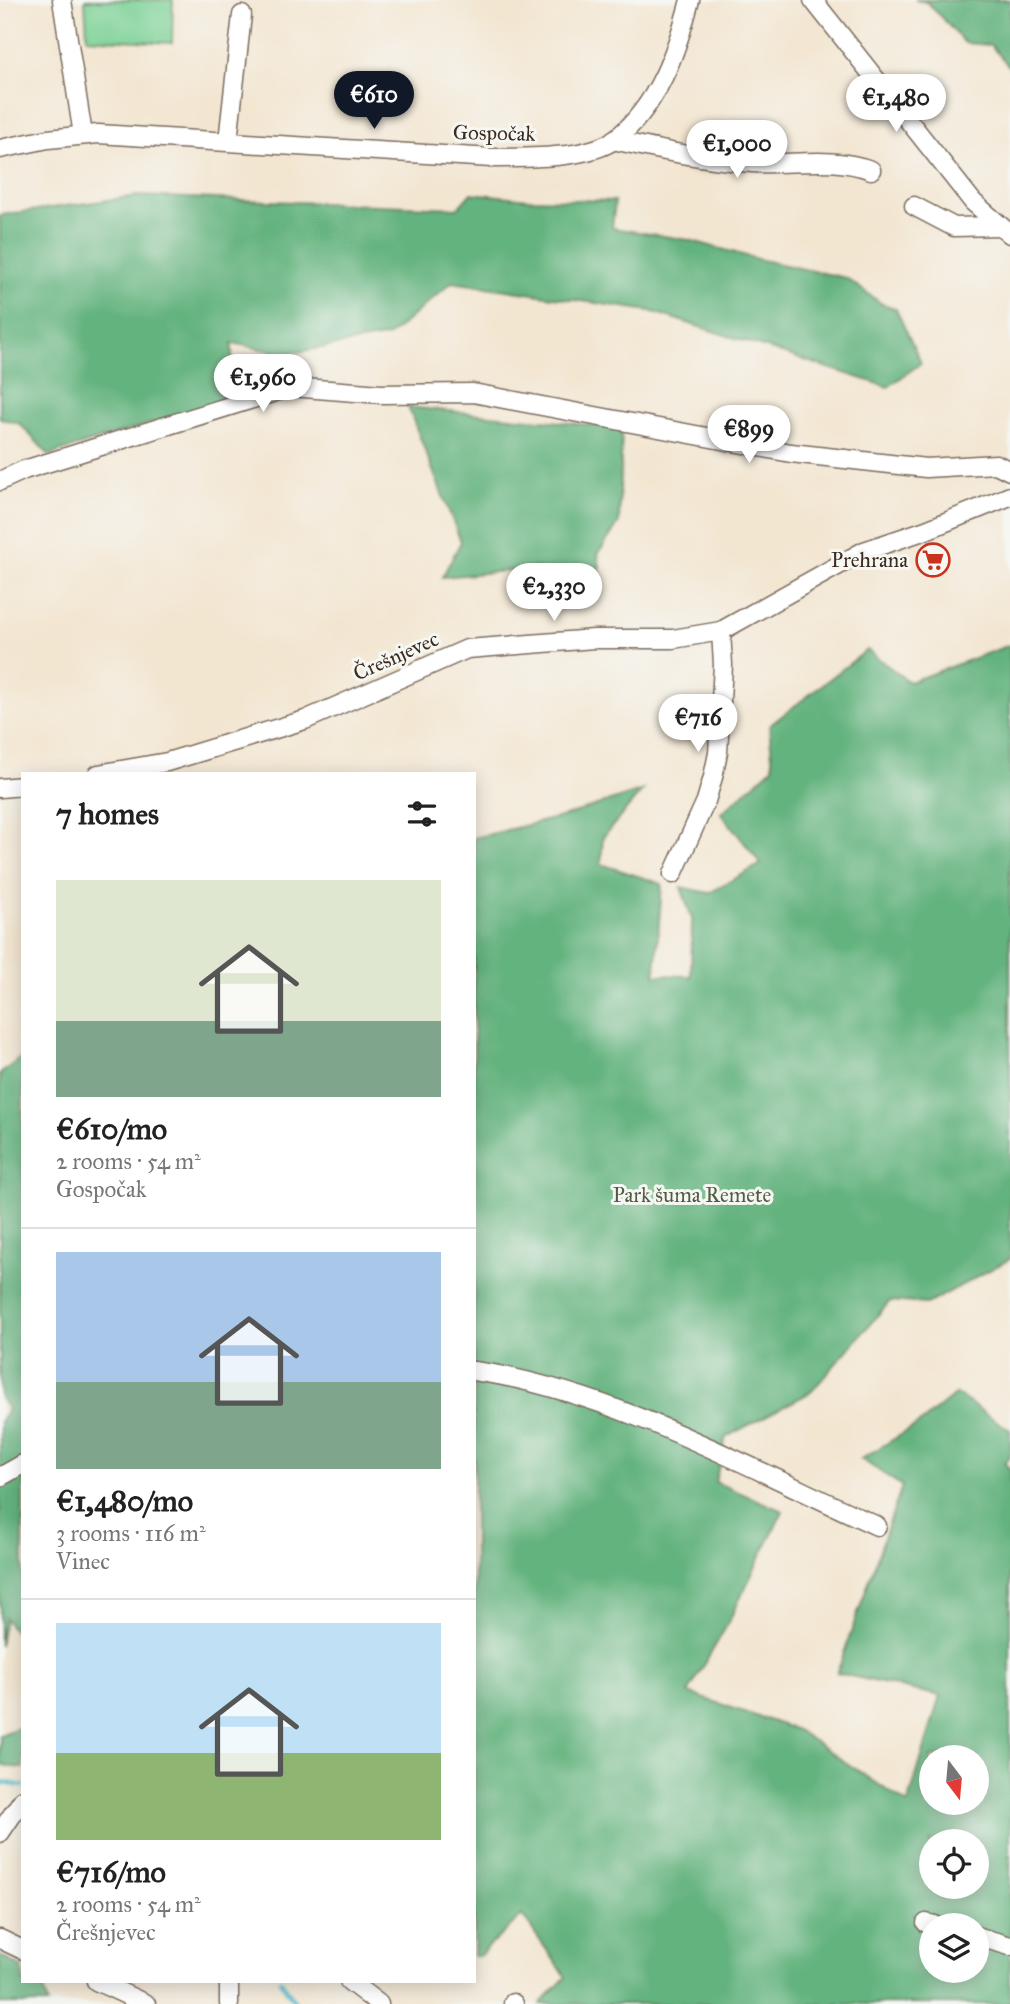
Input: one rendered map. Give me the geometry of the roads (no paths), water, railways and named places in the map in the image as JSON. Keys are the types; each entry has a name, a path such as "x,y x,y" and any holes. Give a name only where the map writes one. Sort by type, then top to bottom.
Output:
{"street":[{"path":"62,0 83,135"},
{"name":"Gospočak","path":"0,149 83,135 228,141 492,158 571,153 613,140 645,107 664,77 690,0"},
{"path":"813,0 973,202 1004,230"},
{"path":"228,141 242,15"},
{"path":"613,140 706,158 791,165 848,161 872,170"},
{"path":"914,206 954,227 1004,230"},
{"path":"0,481 24,470 291,387 381,394 473,393 791,453 926,468 996,464 1010,471"},
{"name":"Črešnjevec","path":"110,772 167,762 305,720 467,649 594,639 664,639 721,631 864,551 926,530 1010,496"},
{"path":"673,874 706,801 718,753 723,664 721,631"},
{"path":"0,788 21,786"},
{"path":"476,1371 525,1378 623,1411 877,1526"},
{"path":"0,1477 21,1465"},
{"path":"0,1833 21,1801"},
{"path":"0,1940 21,1949"},
{"path":"989,1940 1010,1946"},
{"path":"100,1983 146,2004"},
{"path":"229,1983 229,2004"},
{"path":"352,1983 379,2004"}],"waterway":[{"path":"0,1782 21,1786"},
{"path":"282,1983 296,2004"}],"place":[{"name":"Prehrana","path":"933,560"}],"park label":[{"name":"Park šuma Remete","path":"692,1195"}]}
